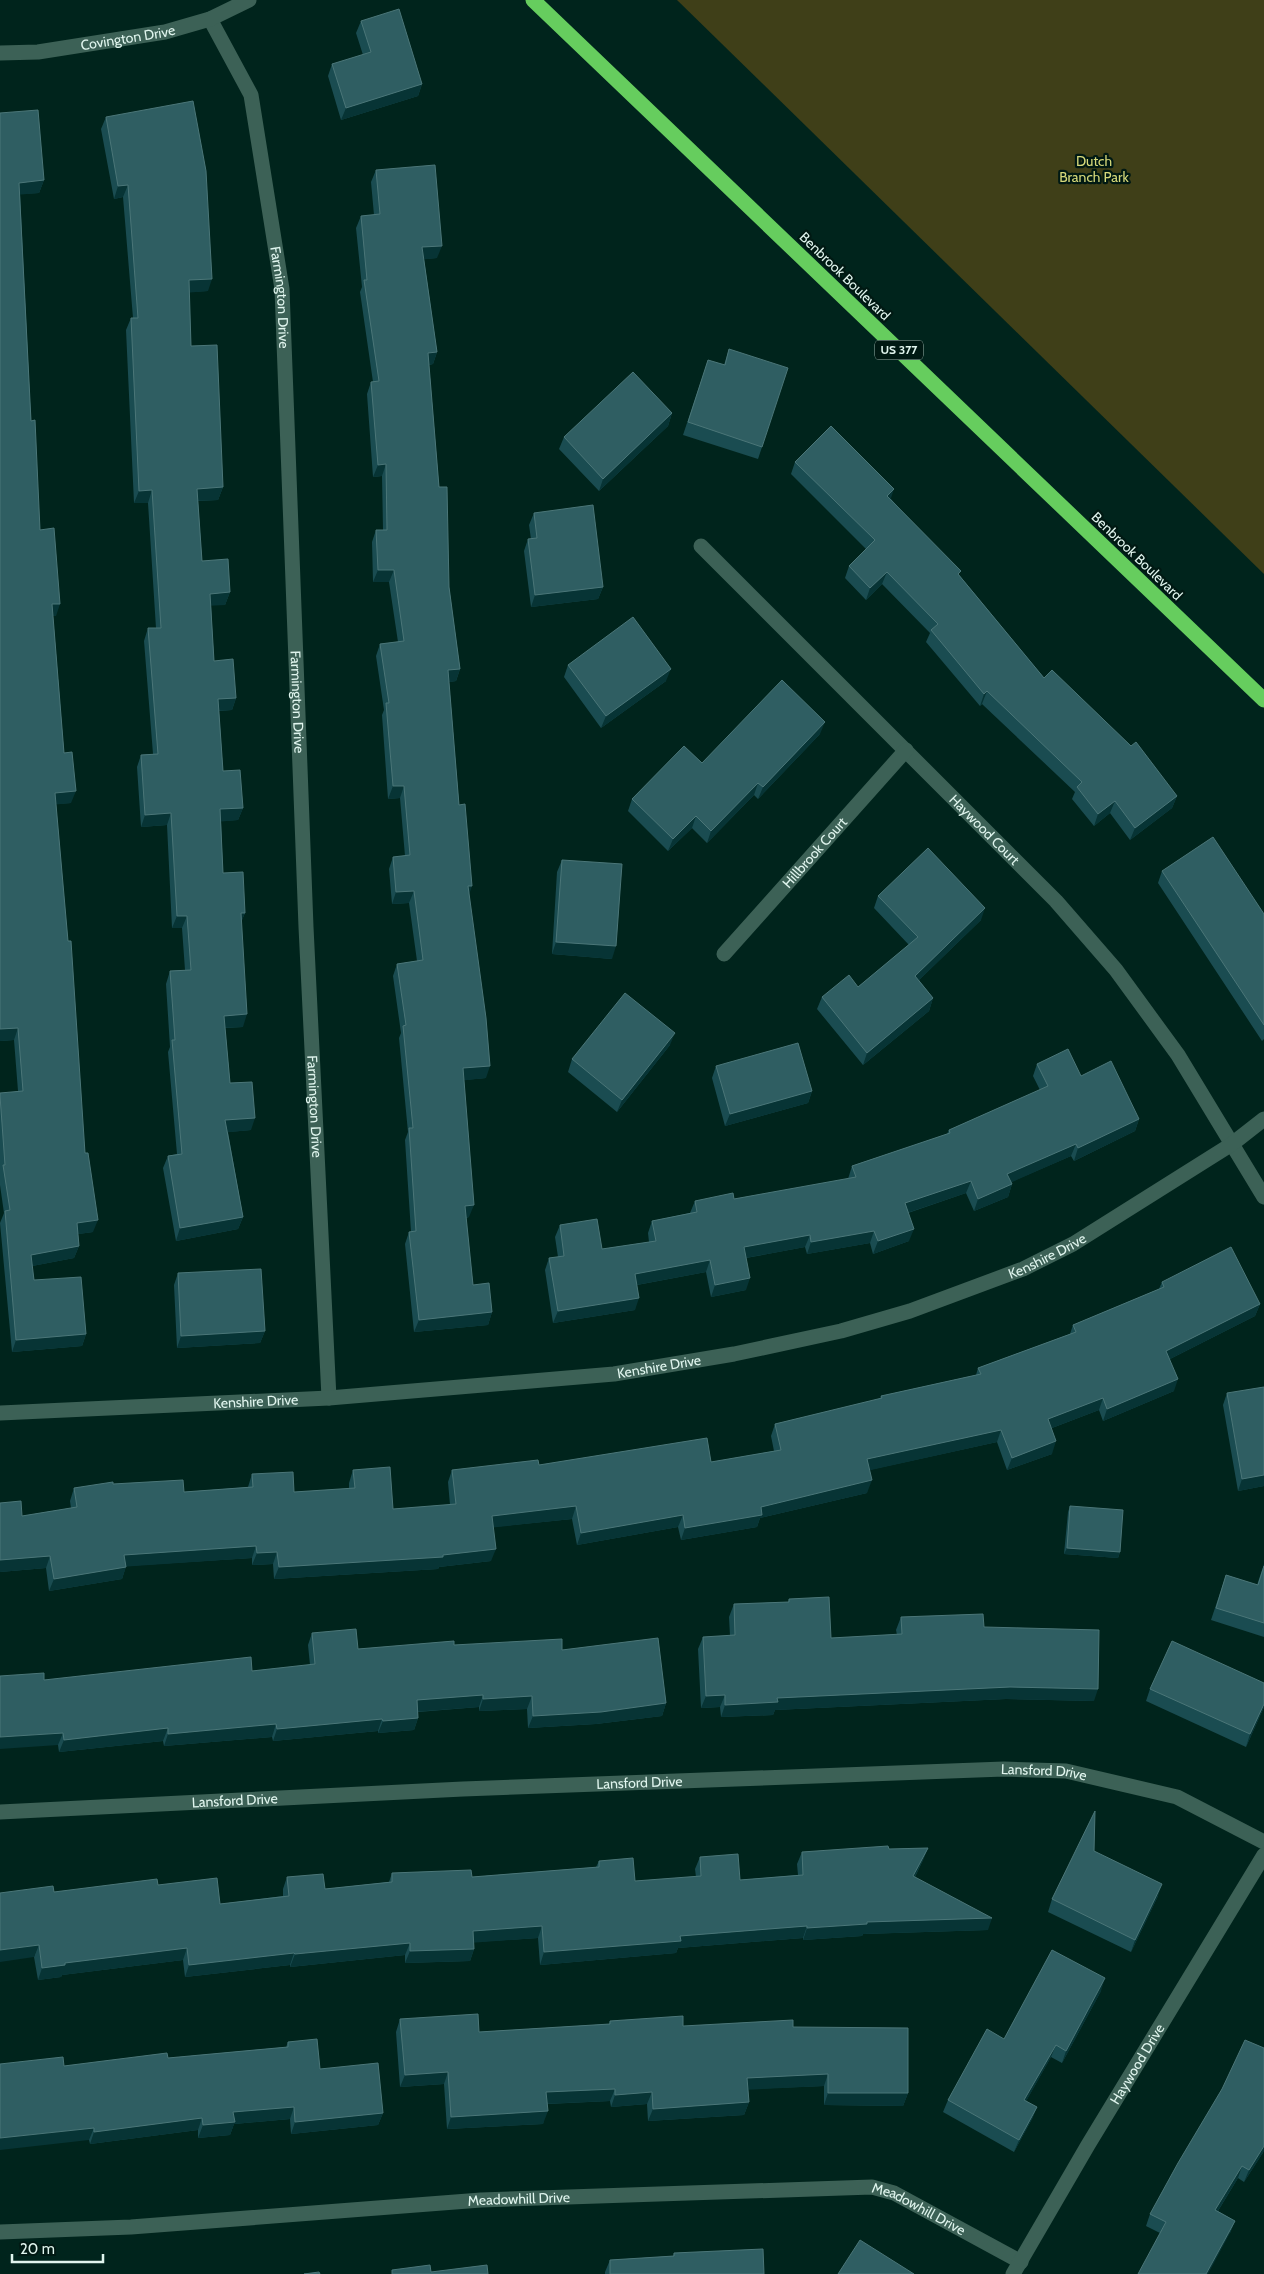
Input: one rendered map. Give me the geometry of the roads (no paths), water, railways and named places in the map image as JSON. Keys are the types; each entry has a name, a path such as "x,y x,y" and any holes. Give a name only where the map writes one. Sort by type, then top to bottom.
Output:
{"highway":[{"name":"Benbrook Boulevard","path":"533,0 1264,700"}],"street":[{"name":"Covington Drive","path":"0,53 38,52 145,35 210,20 249,0"},
{"name":"Farmington Drive","path":"210,20 251,95 282,288 306,927 329,1398"},
{"name":"Haywood Court","path":"701,546 1056,901 1116,970 1178,1055 1232,1144"},
{"name":"Hillbrook Court","path":"724,954 906,750"},
{"name":"Kenshire Drive","path":"0,1413 329,1398 614,1374 734,1354 841,1331 910,1311 1023,1269 1073,1244 1232,1144 1264,1119"},
{"path":"1232,1144 1264,1197"},
{"name":"Lansford Drive","path":"0,1812 463,1789 1004,1769 1066,1770 1177,1797 1264,1842"},
{"name":"Haywood Drive","path":"1017,2268 1088,2145 1264,1855"},
{"name":"Meadowhill Drive","path":"0,2232 131,2227 480,2200 872,2187 894,2193 1017,2268"}],"park label":[{"name":"Dutch Branch Park","path":"1094,170"}]}
